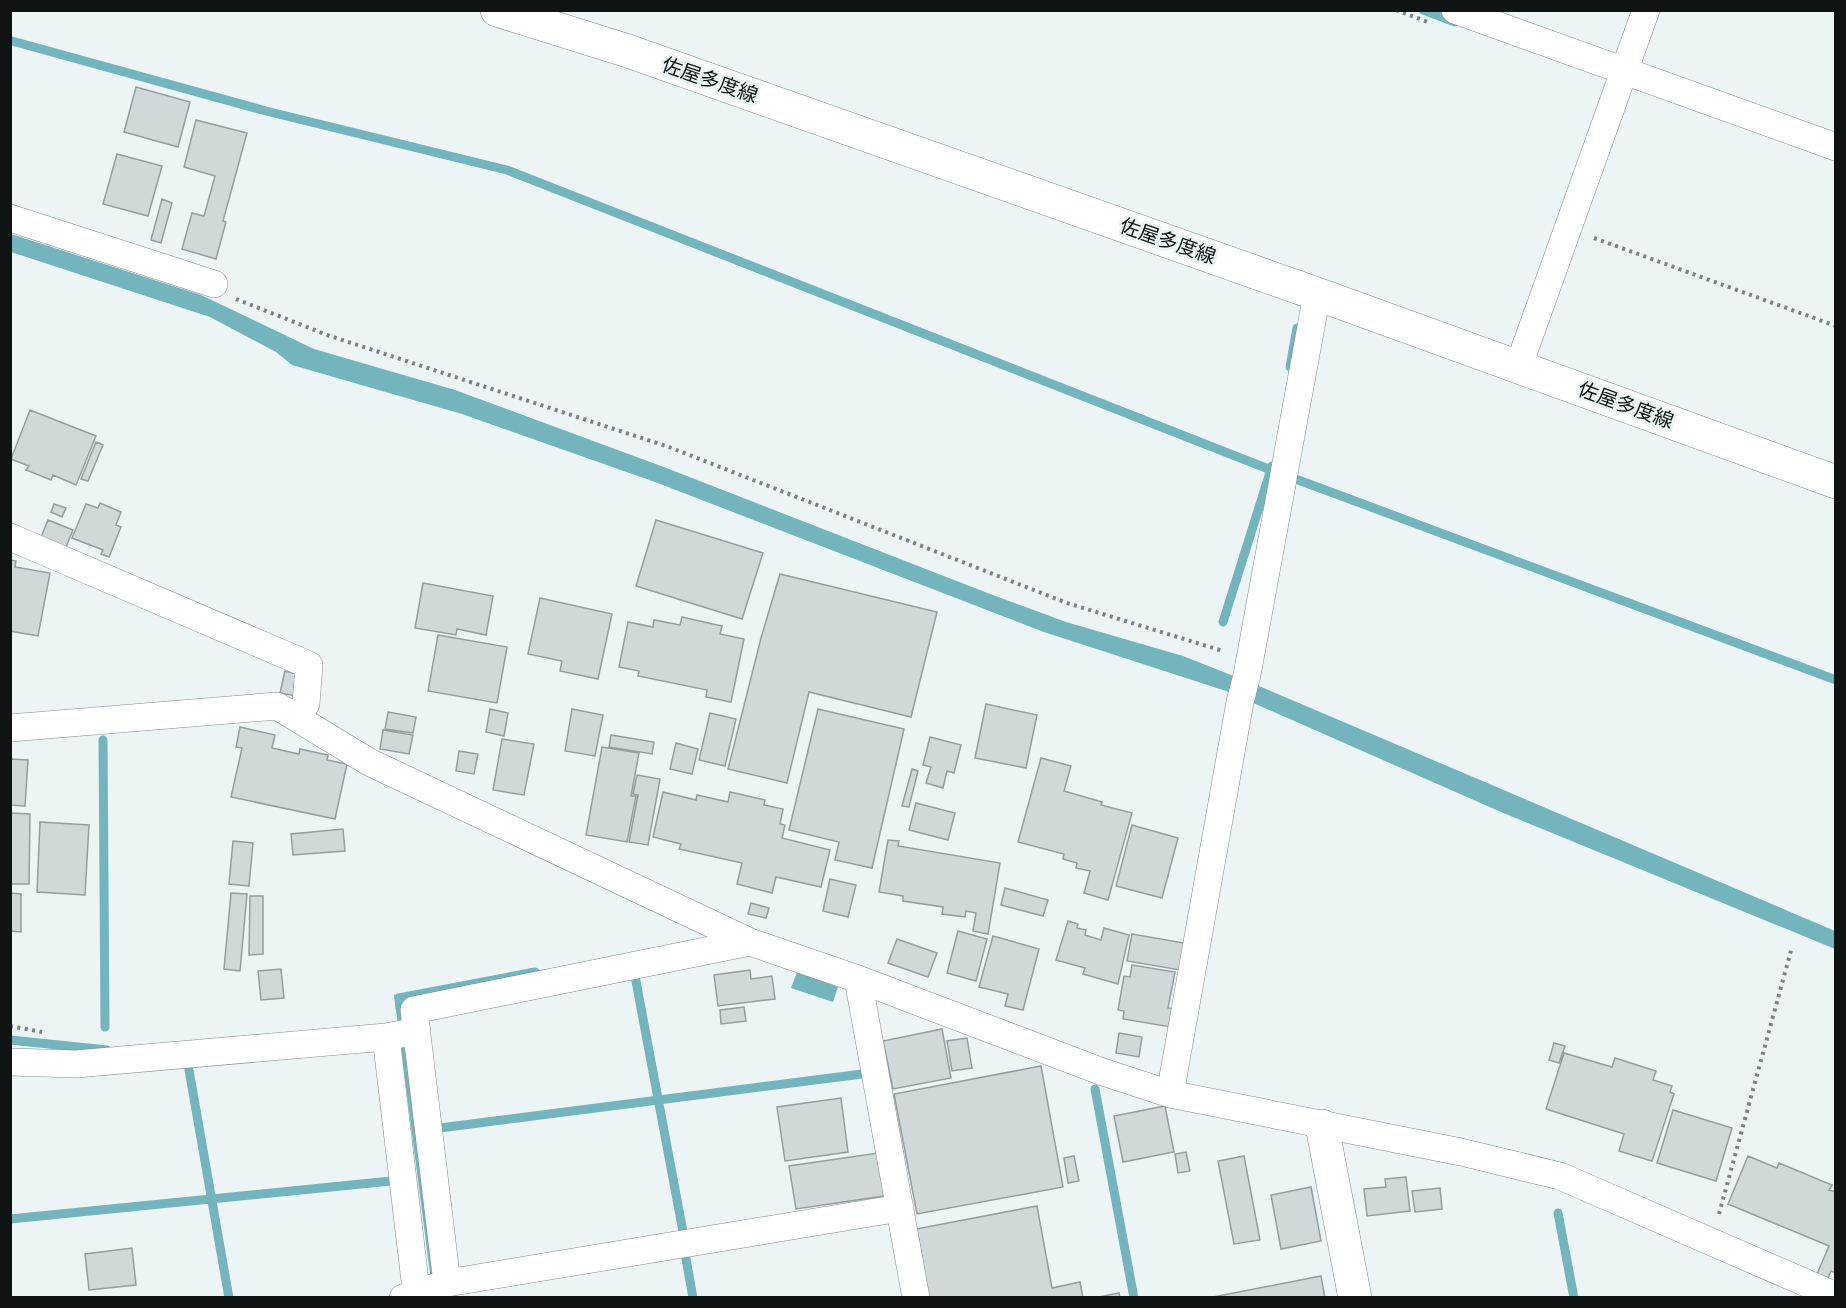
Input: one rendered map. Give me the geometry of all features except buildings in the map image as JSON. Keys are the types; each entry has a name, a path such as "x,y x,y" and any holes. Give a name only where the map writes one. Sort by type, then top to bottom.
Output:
{"main road":[{"name":"佐屋多度線","path":"514,13 628,51 1519,365 1836,482"},
{"path":"1322,1126 1354,1298"}],"street":[{"path":"1455,10 1836,147"},
{"path":"1519,365 1646,10"},
{"path":"10,218 214,284"},
{"path":"1170,1094 1240,702 1317,294"},
{"path":"10,537 309,665 306,704 295,717"},
{"path":"10,728 277,706 369,762 750,942 858,979 1100,1071 1170,1094 1461,1152 1560,1176 1711,1241 1798,1289 1836,1296"},
{"path":"750,942 414,1010 402,1034 432,1291 900,1208"},
{"path":"858,979 916,1298"},
{"path":"10,1062 76,1064 402,1034"}],"path":[{"path":"1568,228 1836,326"},
{"path":"214,284 220,293 327,335 669,447 1067,603 1248,667"},
{"path":"1711,1241 1792,947"}],"water":[{"path":"11,234 201,295 314,349 455,390 661,466 1066,622 1183,656 1259,686 1835,931 1835,949 1501,812 1226,691 1044,632 655,482 462,414 292,365 276,352 210,317 11,252"},
{"path":"797,972 838,987 833,1002 791,988"},
{"path":"394,994 402,1002 442,1297 433,1297"}],"waterway":[{"path":"1423,10 1455,22"},
{"path":"12,41 266,111 507,170 1271,470"},
{"path":"1290,367 1297,328"},
{"path":"1223,622 1272,466"},
{"path":"1293,478 1836,680"},
{"path":"103,740 105,1027"},
{"path":"400,1008 399,998 535,972"},
{"path":"635,976 684,1237"},
{"path":"10,1040 107,1050"},
{"path":"189,1070 229,1298"},
{"path":"440,1128 862,1074"},
{"path":"1095,1089 1134,1298"},
{"path":"10,1219 391,1181"},
{"path":"1558,1213 1574,1298"},
{"path":"685,1253 693,1298"}]}
